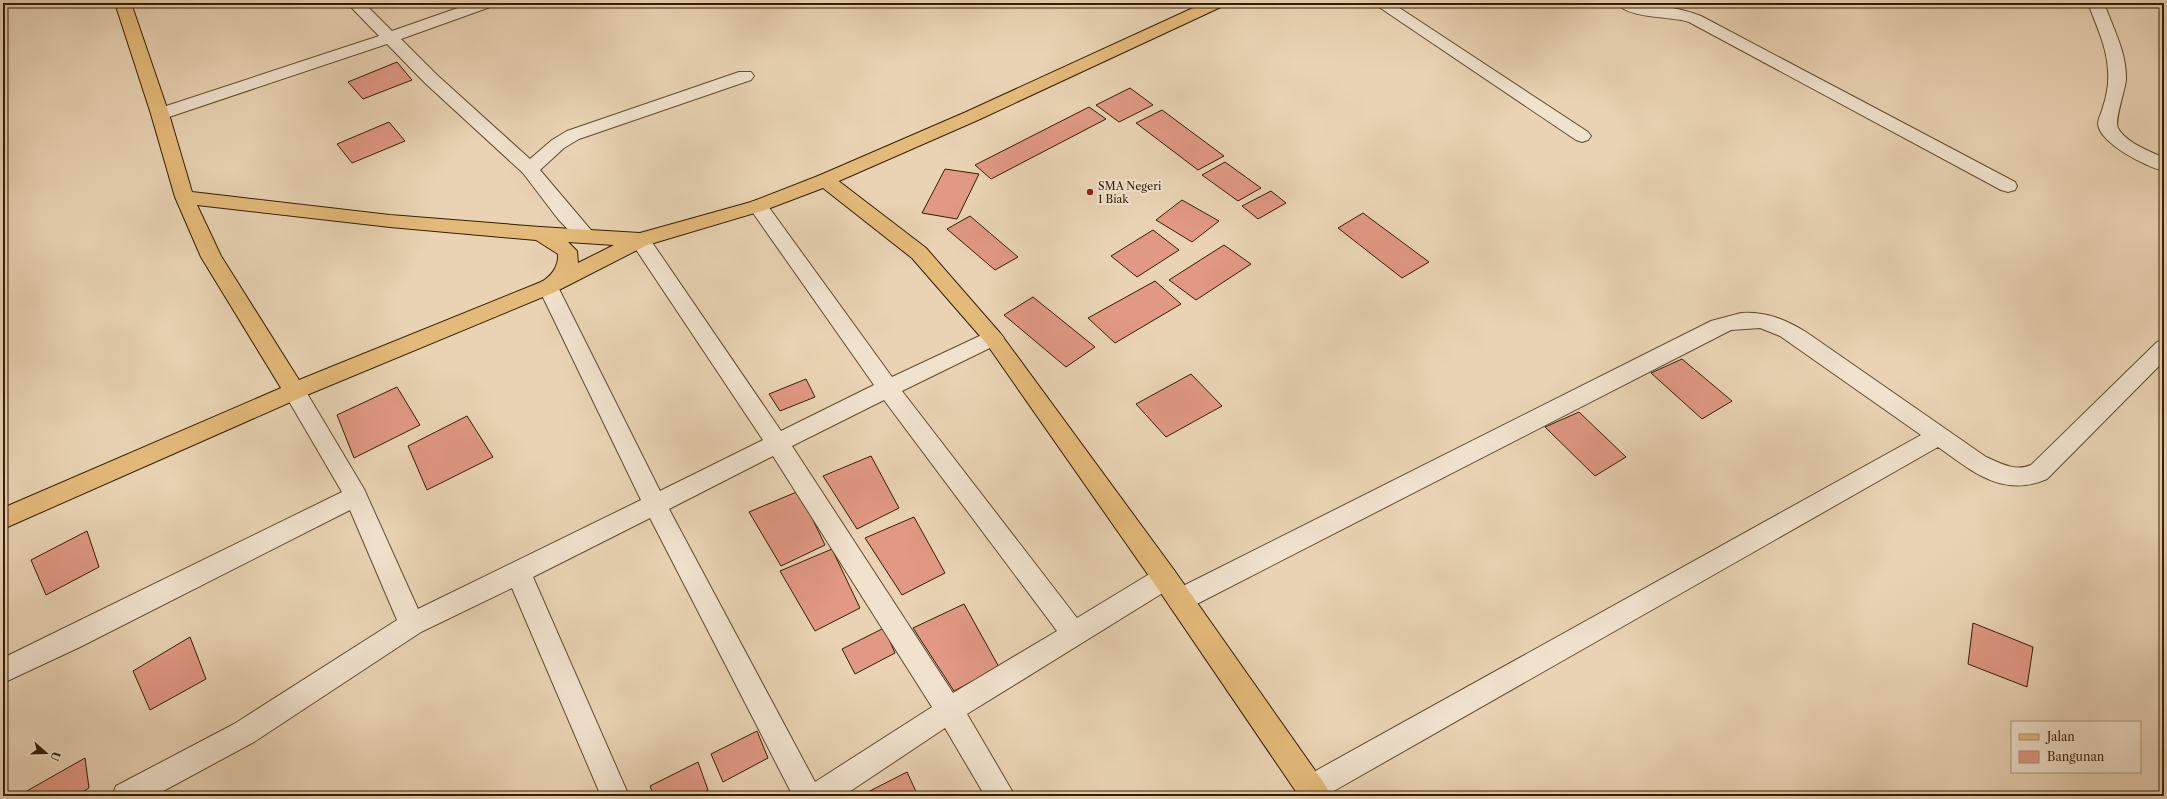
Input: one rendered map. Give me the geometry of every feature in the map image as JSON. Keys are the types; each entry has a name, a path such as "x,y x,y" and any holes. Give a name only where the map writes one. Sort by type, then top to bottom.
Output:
{"main road":[{"path":"123,3 160,114 184,197 211,257 294,391"},
{"path":"3,520 294,391 548,287 640,240 758,206 825,180 958,122 1217,3"},
{"path":"825,180 919,253 994,338 1165,578 1313,793"},
{"path":"184,197 390,221 540,234 640,240"},
{"path":"540,234 567,251 569,262 565,270 548,287"}],"street":[{"path":"355,3 475,121 530,169 565,214 586,236"},
{"path":"160,114 389,38 486,3"},
{"path":"1381,3 1582,136"},
{"path":"1625,3 1646,12 1680,14 1695,19 2008,186"},
{"path":"2096,3 2116,59 2116,92 2107,124 2108,129 2119,140 2164,165"},
{"path":"530,169 558,144 573,136 745,76"},
{"path":"758,206 887,388 1074,634"},
{"path":"640,240 778,443 950,710 1001,796"},
{"path":"548,287 655,504 808,796"},
{"path":"1180,600 1718,326 1744,319 1768,322 1781,326 1799,337 1938,436 1995,472 2014,478 2029,478 2039,472 2164,348"},
{"path":"126,796 244,733 412,624 519,574 887,388 994,338"},
{"path":"294,391 356,496 412,624"},
{"path":"1313,793 1938,436"},
{"path":"3,671 71,639 356,496"},
{"path":"519,574 615,796"},
{"path":"818,796 950,710 1165,578"}],"building":[{"path":"397,62 412,80 363,99 348,82"},
{"path":"1130,88 1153,105 1119,122 1096,105"},
{"path":"1089,107 1106,119 991,179 975,165"},
{"path":"1162,110 1224,156 1198,170 1136,123"},
{"path":"389,122 405,141 352,163 337,144"},
{"path":"1225,162 1261,188 1238,201 1202,175"},
{"path":"945,169 979,174 957,219 922,213"},
{"path":"1271,191 1286,203 1258,219 1242,206"},
{"path":"1182,200 1219,221 1192,242 1156,220"},
{"path":"1363,213 1429,262 1402,278 1338,228"},
{"path":"970,216 1018,257 995,270 947,229"},
{"path":"1153,230 1179,250 1137,277 1111,256"},
{"path":"1224,245 1251,264 1196,300 1169,280"},
{"path":"1155,281 1181,304 1115,343 1088,318"},
{"path":"1033,297 1095,347 1066,367 1004,315"},
{"path":"1682,359 1732,401 1702,419 1651,373"},
{"path":"1191,374 1222,406 1166,437 1136,404"},
{"path":"806,379 815,397 780,411 769,394"},
{"path":"397,387 420,425 354,458 337,415"},
{"path":"1579,412 1626,457 1595,476 1545,427"},
{"path":"467,416 493,457 427,490 408,446"},
{"path":"871,456 899,508 857,529 823,476"},
{"path":"799,491 825,545 781,566 749,512"},
{"path":"914,517 945,573 902,595 865,538"},
{"path":"87,531 99,567 46,595 31,560"},
{"path":"832,549 860,608 815,631 780,571"},
{"path":"964,604 999,667 954,691 913,628"},
{"path":"1973,623 2033,647 2027,687 1968,664"},
{"path":"884,628 895,653 855,674 842,649"},
{"path":"190,637 206,679 150,710 133,671"},
{"path":"757,731 768,758 723,782 711,754"},
{"path":"85,758 89,788 76,796 18,796"},
{"path":"698,762 708,790 698,796 654,796 650,786"},
{"path":"907,772 918,796 860,796"}],"place":[{"name":"SMA Negeri 1 Biak","path":"1090,192"}]}
